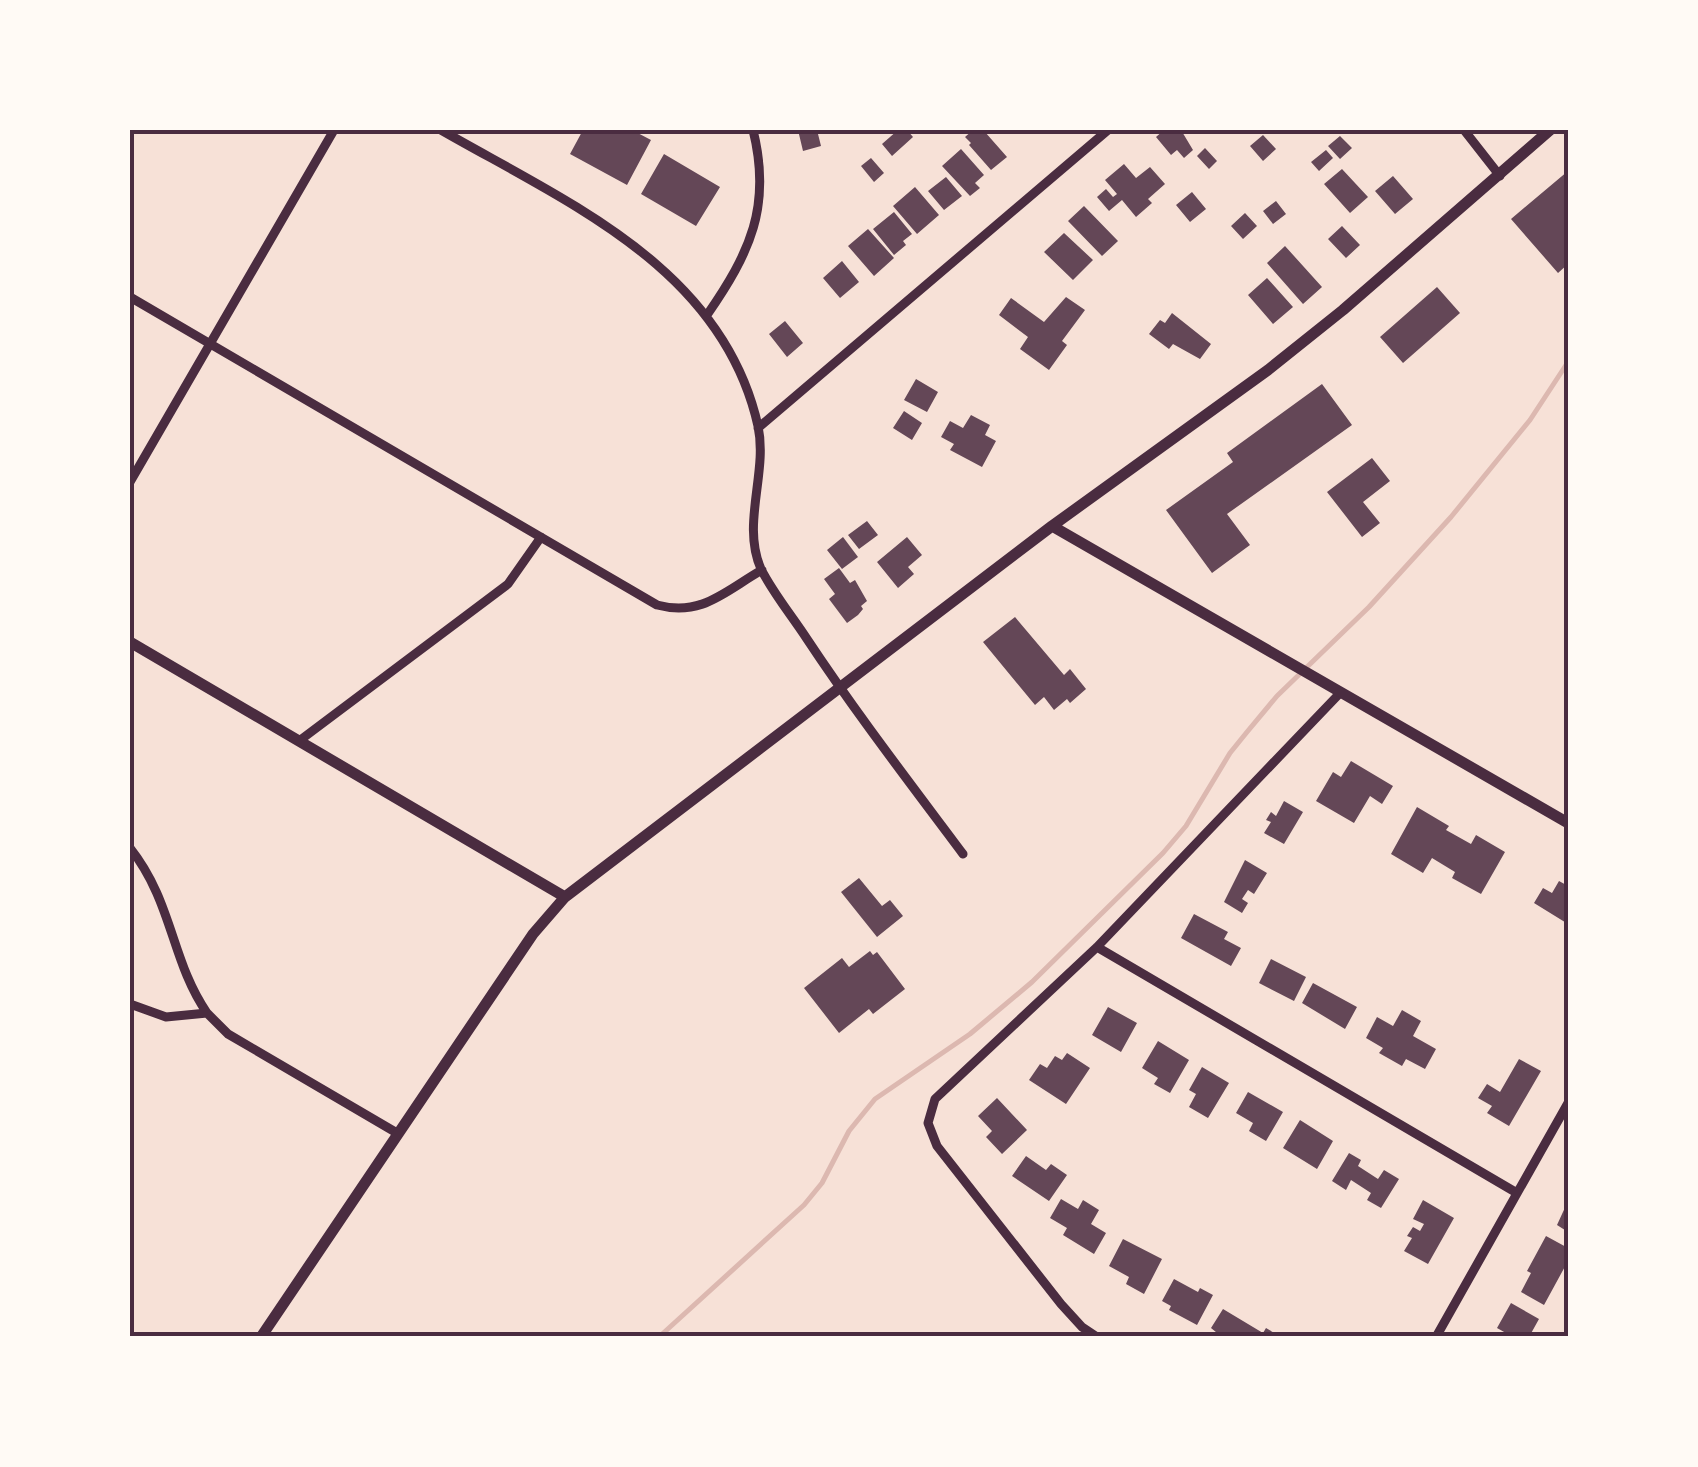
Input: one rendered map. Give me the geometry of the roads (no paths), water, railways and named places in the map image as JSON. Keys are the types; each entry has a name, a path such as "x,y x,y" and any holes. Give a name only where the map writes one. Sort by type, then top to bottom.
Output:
{"street":[{"path":"130,482 334,130"},
{"path":"441,130 577,209 652,259 708,315 736,366 758,428 761,453 753,534 762,570 840,688 964,854"},
{"path":"708,315 734,276 754,231 761,185 753,130"},
{"path":"758,428 1108,130"},
{"path":"1464,130 1500,176"},
{"path":"260,1337 533,934 564,897 1052,526 1268,370 1550,130"},
{"path":"130,296 657,605 697,608 762,570"},
{"path":"1052,526 1568,823"},
{"path":"300,741 508,584 541,537"},
{"path":"130,642 564,897"},
{"path":"1097,1337 1061,1304 937,1146 930,1133 930,1109 950,1082 1097,948 1341,692"},
{"path":"130,848 162,900 187,979 207,1013 228,1034 397,1133"},
{"path":"1097,948 1517,1192"},
{"path":"130,1004 166,1017 207,1013"},
{"path":"1436,1337 1568,1103"}],"waterway":[{"path":"659,1337 804,1205 822,1183 849,1131 875,1099 970,1034 1032,982 1163,853 1186,826 1247,732 1277,696 1369,607 1451,517 1530,420 1568,362"}]}
